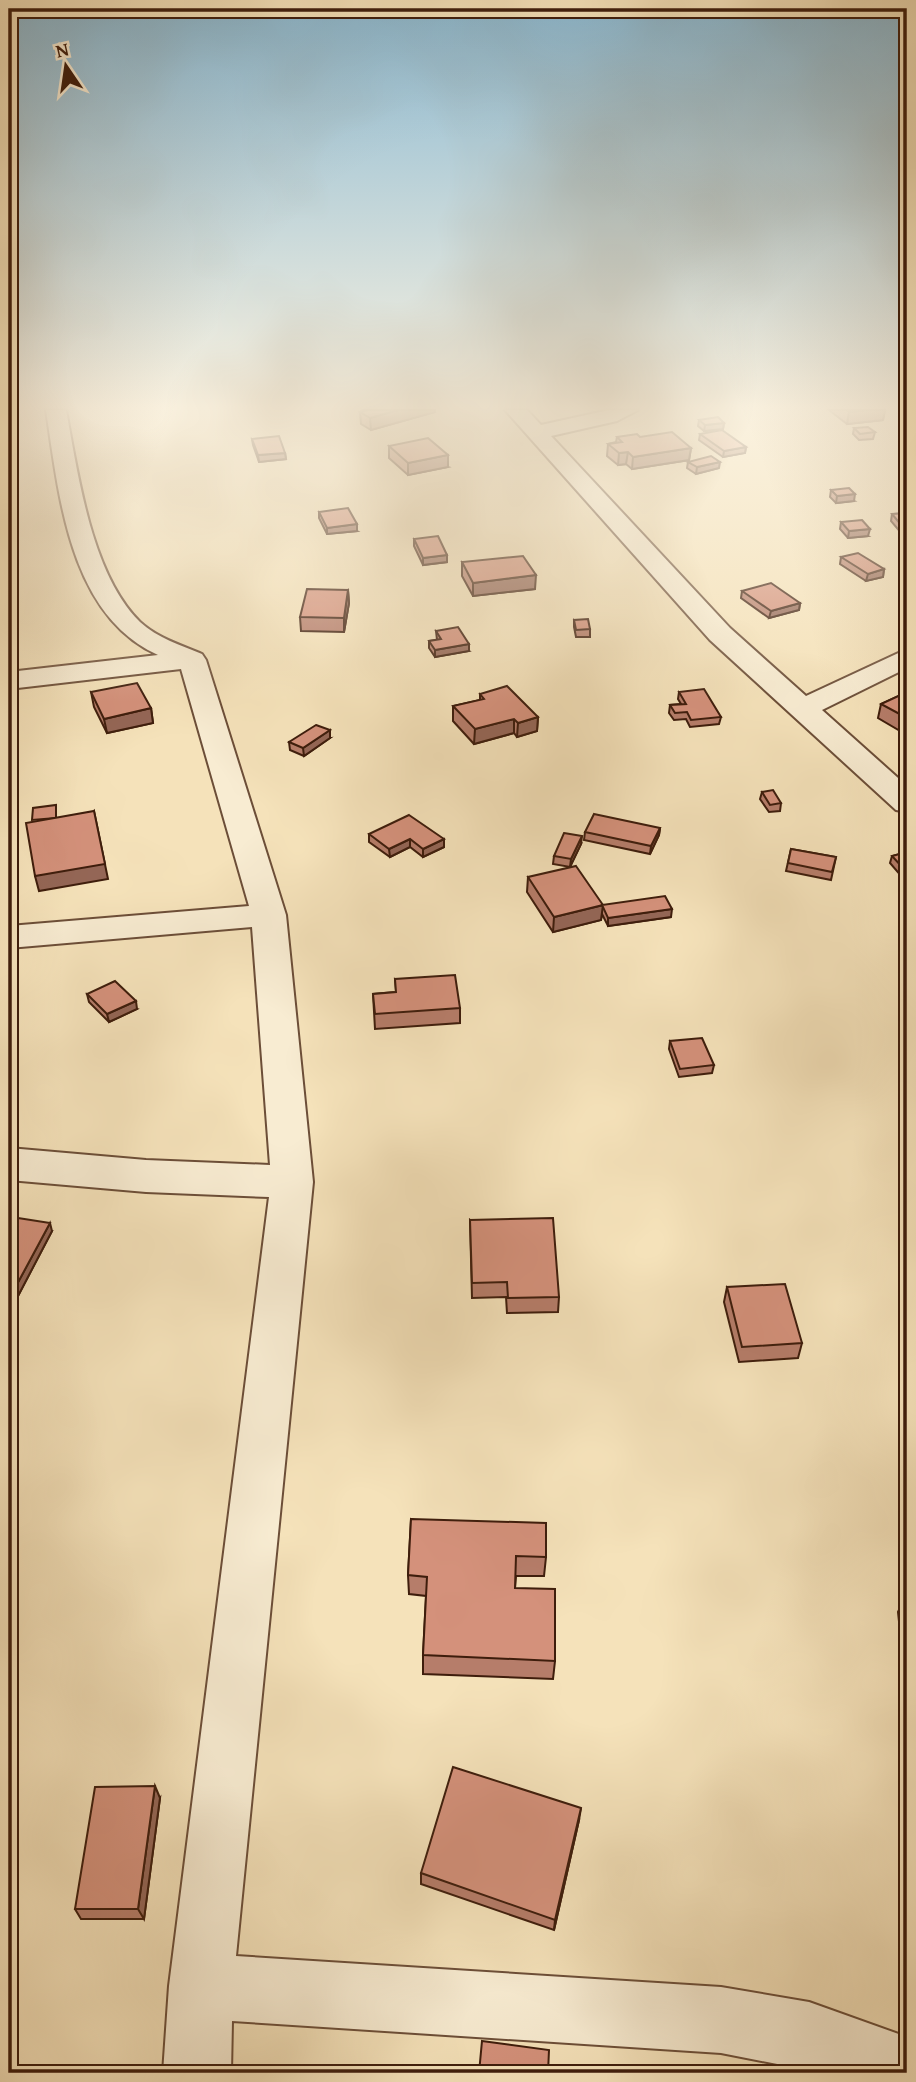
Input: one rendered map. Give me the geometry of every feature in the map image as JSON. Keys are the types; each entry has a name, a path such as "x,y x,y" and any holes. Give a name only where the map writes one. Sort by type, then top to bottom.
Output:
{"street":[{"path":"74,507 97,572 117,611 130,626 149,640 192,660 269,915 292,1182 201,1986 197,2073"},
{"path":"606,507 720,634 907,803"},
{"path":"802,709 907,657"},
{"path":"9,681 192,660"},
{"path":"9,937 269,915"},
{"path":"9,1164 146,1176 292,1182"},
{"path":"201,1986 721,2020 809,2035 907,2070"}],"building":[{"path":"348,508 357,524 327,528 319,512"},
{"path":"907,513 907,532 892,514"},
{"path":"862,520 870,529 849,531 841,522"},
{"path":"438,536 447,555 423,558 414,539"},
{"path":"858,553 884,569 868,574 841,557"},
{"path":"523,556 536,575 473,583 462,562"},
{"path":"771,583 800,603 771,611 742,591"},
{"path":"307,589 348,590 344,618 300,617"},
{"path":"588,619 590,629 576,630 574,620"},
{"path":"458,627 469,644 435,650 429,641 441,639 436,631"},
{"path":"137,683 151,708 104,719 91,692"},
{"path":"507,686 538,717 518,723 514,719 475,729 453,706 484,699 480,694"},
{"path":"704,689 721,717 691,720 687,712 675,713 670,705 686,704 679,692"},
{"path":"907,692 907,718 881,704"},
{"path":"316,725 330,730 303,748 289,742"},
{"path":"773,790 781,803 770,805 762,792"},
{"path":"56,805 56,818 32,820 33,808"},
{"path":"94,811 105,864 35,876 26,823"},
{"path":"594,814 660,828 651,846 585,832"},
{"path":"409,815 444,839 423,849 410,839 389,849 369,834"},
{"path":"564,833 582,836 571,859 554,856"},
{"path":"791,849 836,857 832,872 788,863"},
{"path":"907,852 907,868 904,869 892,856"},
{"path":"576,866 603,905 554,917 528,877"},
{"path":"665,896 672,909 608,918 602,905"},
{"path":"455,975 460,1008 375,1014 373,994 396,992 395,979"},
{"path":"115,981 136,1001 107,1014 87,994"},
{"path":"702,1038 714,1065 680,1069 670,1041"},
{"path":"18,1218 50,1223 15,1288 9,1287 9,1234"},
{"path":"553,1218 559,1297 508,1298 507,1282 472,1283 470,1220"},
{"path":"785,1284 802,1343 742,1347 727,1287"},
{"path":"411,1519 546,1523 546,1557 516,1556 515,1588 555,1589 555,1661 423,1655 427,1577 408,1575"},
{"path":"904,1599 907,1599 907,1624"},
{"path":"453,1767 581,1808 555,1920 421,1873"},
{"path":"155,1786 138,1909 75,1909 95,1787"},
{"path":"482,2041 549,2050 548,2073 479,2073"}]}
